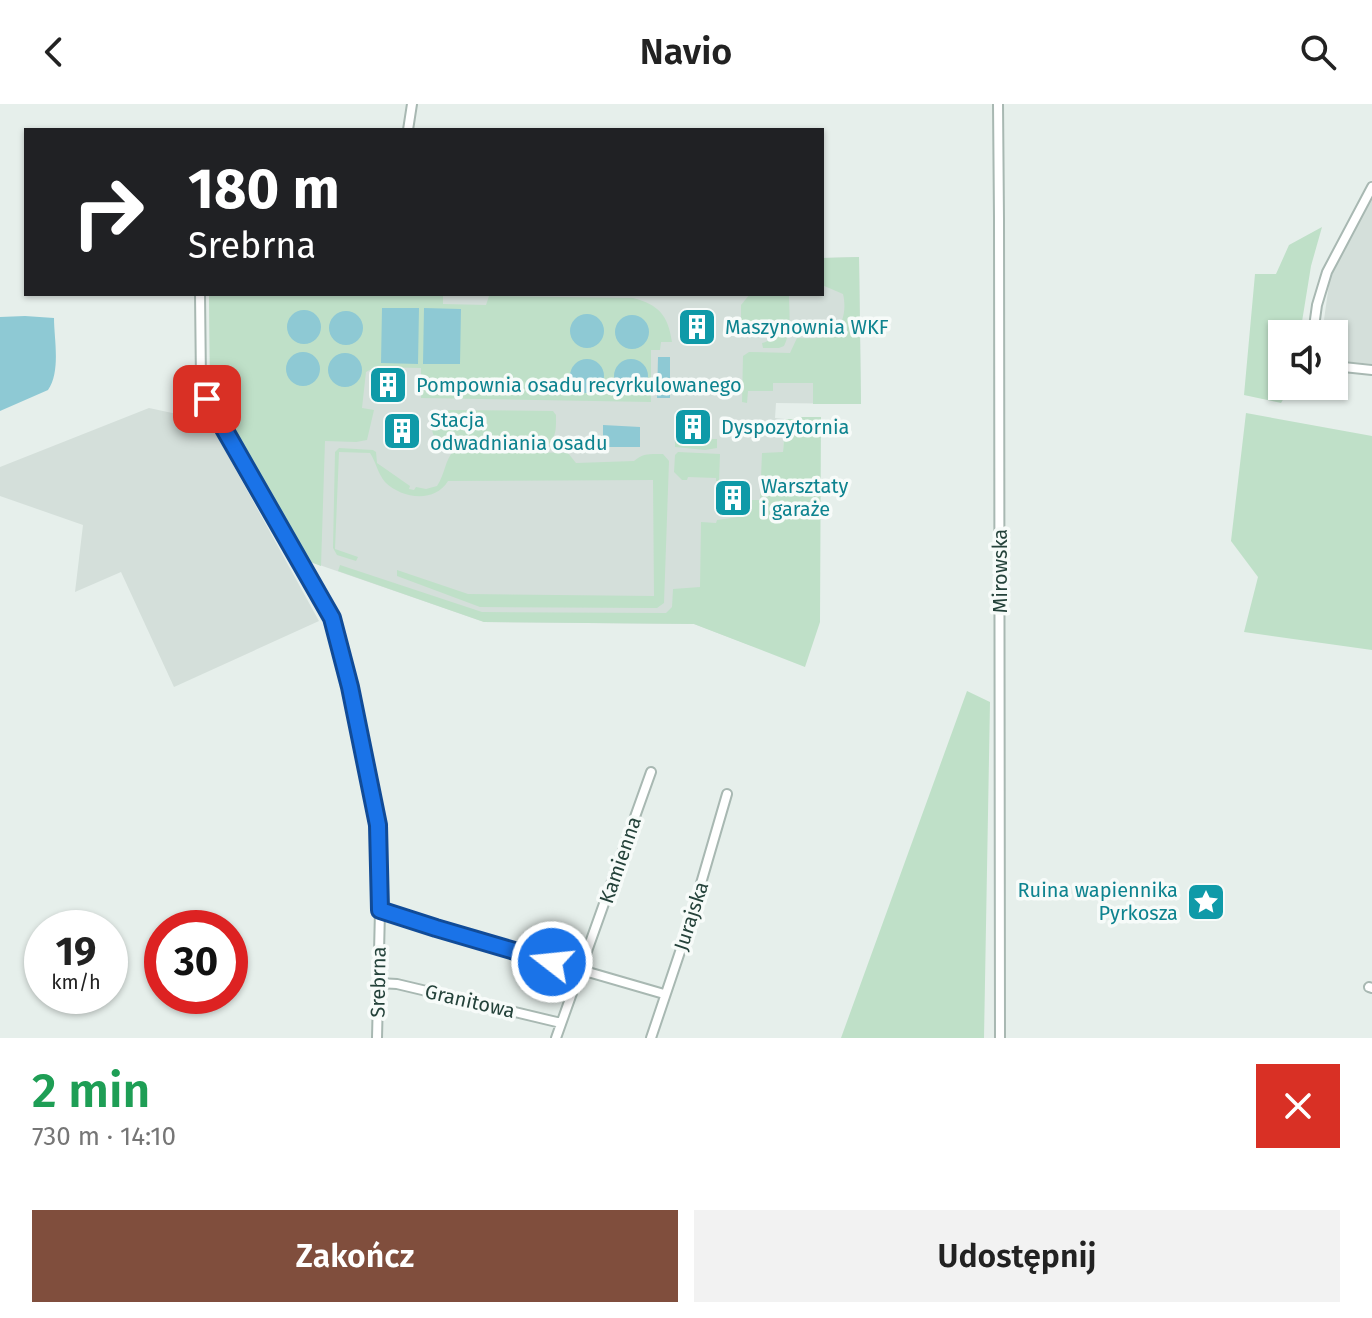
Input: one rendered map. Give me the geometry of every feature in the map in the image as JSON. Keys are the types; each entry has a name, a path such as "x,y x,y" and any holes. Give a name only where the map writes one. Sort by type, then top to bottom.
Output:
{"street":[{"path":"408,128 412,104"},
{"name":"Mirowska","path":"998,104 1000,1038"},
{"path":"1315,320 1327,272 1372,187"},
{"name":"Srebrna","path":"200,296 201,382 207,399 332,618 345,666 378,825 377,1038"},
{"path":"1348,367 1372,370"},
{"name":"Kamienna","path":"556,1038 651,772"},
{"name":"Jurajska","path":"651,1038 688,928 727,794"},
{"path":"380,910 664,994"},
{"name":"Granitowa","path":"378,983 397,984 561,1023"}],"shaded area":[{"path":"1372,198 1372,364 1348,361 1348,320 1324,320 1330,277"},
{"path":"859,257 861,404 776,403 775,418 785,419 783,453 764,453 752,646 694,624 484,622 308,561 210,382 209,296 824,296 824,258"},
{"path":"149,408 191,417 205,414 319,621 174,687 121,572 75,592 83,525 0,496 0,467"}],"green space":[{"path":"1322,227 1311,266 1302,320 1268,320 1268,400 1283,400 1281,403 1244,395 1255,274 1276,274 1289,245"},
{"path":"859,257 861,404 813,404 813,383 773,383 773,391 748,391 747,403 742,402 743,356 749,352 790,353 797,338 824,337 839,326 844,314 843,294 824,286 824,258"},
{"path":"209,296 443,296 443,304 486,305 489,296 633,298 661,312 672,342 661,342 660,350 651,350 651,402 421,398 421,368 375,367 366,372 362,408 374,410 367,440 325,441 321,566 308,561 210,382"},
{"path":"748,296 789,296 789,327 784,346 763,348 762,343 771,336 770,329 764,324 741,323 741,305"},
{"path":"442,410 553,411 556,415 555,432 547,446 447,445 435,437 432,428 435,413"},
{"path":"683,413 701,413 704,439 717,439 717,448 675,447 675,417"},
{"path":"1246,413 1372,436 1372,650 1244,632 1258,577 1231,541"},
{"path":"821,417 820,622 805,667 694,624 484,622 338,571 340,565 482,612 666,613 672,607 673,589 700,587 701,522 716,523 717,520 738,517 738,487 747,489 746,500 760,500 762,453 783,452 785,419"},
{"path":"339,448 373,450 377,463 414,490 416,487 426,489 437,486 454,450 568,453 576,463 634,461 644,455 663,454 669,461 664,603 657,608 480,607 397,576 397,570 468,594 654,596 653,480 448,481 435,493 418,496 400,492 385,482 370,453 339,452 335,549 358,557 356,561 337,555 333,548 335,452"},
{"path":"678,452 720,454 719,481 716,478 688,477 682,480 674,472"},
{"path":"967,691 990,702 984,1038 841,1038"}],"water":[{"path":"382,308 419,308 418,364 381,363"},
{"path":"424,308 461,309 460,364 423,364"},
{"path":"304,310 316,315 321,327 316,339 304,344 292,339 287,327 292,315"},
{"path":"346,311 358,316 363,328 358,340 346,345 334,340 329,328 334,316"},
{"path":"587,314 599,319 604,331 599,343 587,348 575,343 570,331 575,319"},
{"path":"632,315 644,320 649,332 644,344 632,349 620,344 615,332 620,320"},
{"path":"0,317 54,318 56,355 52,382 48,390 0,411"},
{"path":"303,352 315,357 320,369 315,381 303,386 291,381 286,369 291,357"},
{"path":"345,353 357,358 362,370 357,382 345,387 333,382 328,370 333,358"},
{"path":"658,357 670,357 670,398 657,398"},
{"path":"587,359 599,364 604,376 599,388 587,393 575,388 570,376 575,364"},
{"path":"631,359 643,364 648,376 643,388 631,393 619,388 614,376 619,364"},
{"path":"603,425 640,427 640,447 603,447"}],"place":[{"name":"Maszynownia WKF","path":"697,327"},
{"name":"Pompownia osadu recyrkulowanego","path":"388,385"},
{"name":"Dyspozytornia","path":"693,427"},
{"name":"Stacja odwadniania osadu","path":"402,431"},
{"name":"Warsztaty i garaże","path":"733,498"},
{"name":"Ruina wapiennika Pyrkosza","path":"1206,902"}],"route":[{"path":"207,399 332,618 350,687 378,825 380,910 552,962"}]}
